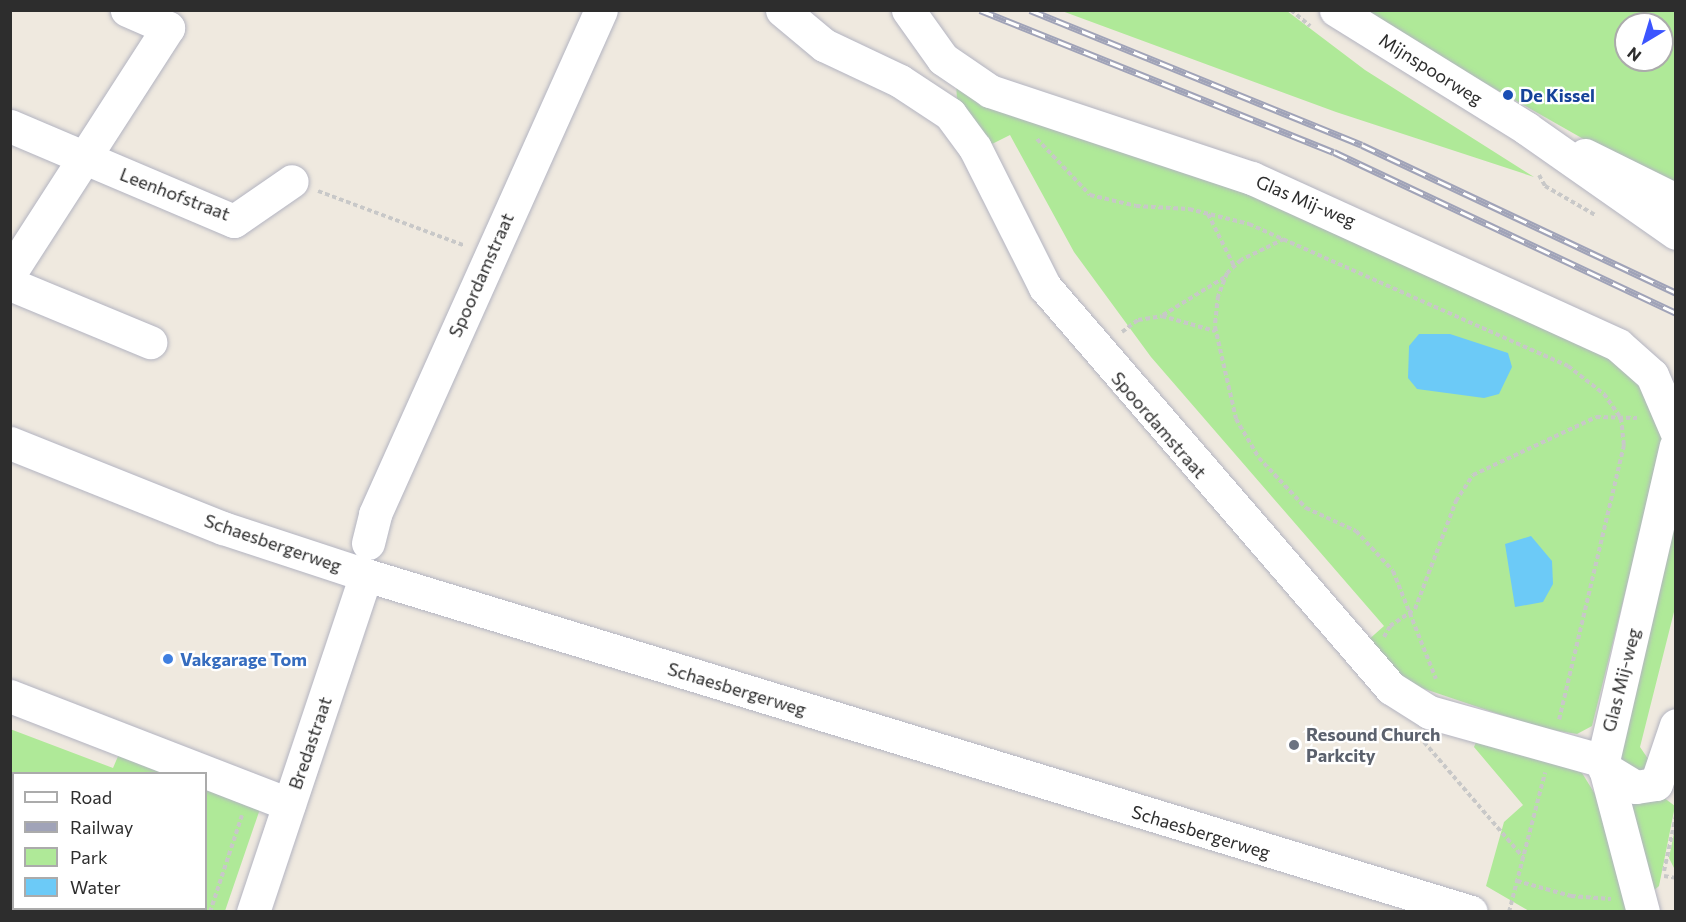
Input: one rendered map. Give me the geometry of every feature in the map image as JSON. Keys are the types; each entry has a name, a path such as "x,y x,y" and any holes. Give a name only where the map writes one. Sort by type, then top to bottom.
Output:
{"street":[{"path":"10,273 86,159 168,28 128,10"},
{"name":"Spoordamstraat","path":"367,559 375,514 601,10"},
{"name":"Spoordamstraat","path":"782,10 824,45 900,81 950,114 975,148 1032,266 1096,352 1371,666 1418,707 1553,730 1636,787 1656,784 1676,724"},
{"name":"Glas Mij-weg","path":"908,10 943,59 990,91 1252,178 1618,345 1652,375 1676,431"},
{"name":"Mijnspoorweg","path":"1336,10 1526,128 1676,233"},
{"name":"Leenhofstraat","path":"10,126 234,221 292,182"},
{"name":"Mijnspoorweg","path":"1526,128 1676,200"},
{"path":"10,284 150,342"},
{"name":"Schaesbergerweg","path":"10,443 96,480 259,539 367,559 1470,912"},
{"name":"Glas Mij-weg","path":"1644,910 1603,764 1676,446"},
{"name":"Bredastraat","path":"253,912 367,559"},
{"path":"10,696 207,772"},
{"path":"207,772 289,804"}],"path":[{"path":"1029,134 1090,195 1208,213 1284,239 1568,366 1604,394 1621,418 1620,468 1509,912"},
{"path":"292,182 490,255"},
{"path":"1208,213 1234,267"},
{"path":"1096,352 1138,320 1162,316 1225,277 1234,267 1284,239"},
{"path":"1225,277 1216,332 1236,418 1259,458 1306,508 1370,542 1393,571 1410,612 1429,672 1443,686"},
{"path":"1162,316 1216,332"},
{"path":"1371,666 1390,626 1410,612 1430,579 1456,501 1473,475 1596,417 1621,418"},
{"path":"1415,732 1523,857"},
{"path":"210,912 251,789"},
{"path":"1676,816 1663,876 1676,878"},
{"path":"1517,881 1644,910"}],"green space":[{"path":"1062,11 1287,11 1365,70 1534,177 1336,112"},
{"path":"1358,11 1675,11 1675,191"},
{"path":"956,83 1247,188 1583,339 1638,375 1664,437 1592,726 1577,734 1540,728 1401,681 1389,661 1384,662 1366,642 1384,626 1151,357 1074,252 1010,135 992,144 957,99"},
{"path":"1675,500 1675,608 1640,747 1655,769 1627,775 1617,754"},
{"path":"10,729 113,768 119,754 169,772 12,772 12,910 207,910 207,786 261,806 225,911 11,911"},
{"path":"1476,742 1553,760 1582,773 1595,794 1630,911 1529,911 1486,886 1504,822 1523,805 1474,747"},
{"path":"1656,792 1675,806 1659,886 1651,893 1626,799"},
{"path":"1675,828 1675,870 1669,858"}],"water":[{"path":"1419,334 1450,334 1508,353 1512,367 1499,394 1484,398 1417,389 1408,378 1409,346"},
{"path":"1531,536 1552,561 1553,584 1543,602 1515,607 1505,544"}],"railway":[{"path":"980,10 1334,152 1676,313"},
{"path":"1030,10 1362,145 1676,293"}],"place":[{"name":"De Kissel","path":"1508,95"},
{"name":"Vakgarage Tom","path":"168,659"},
{"name":"Resound Church Parkcity","path":"1294,745"}]}
